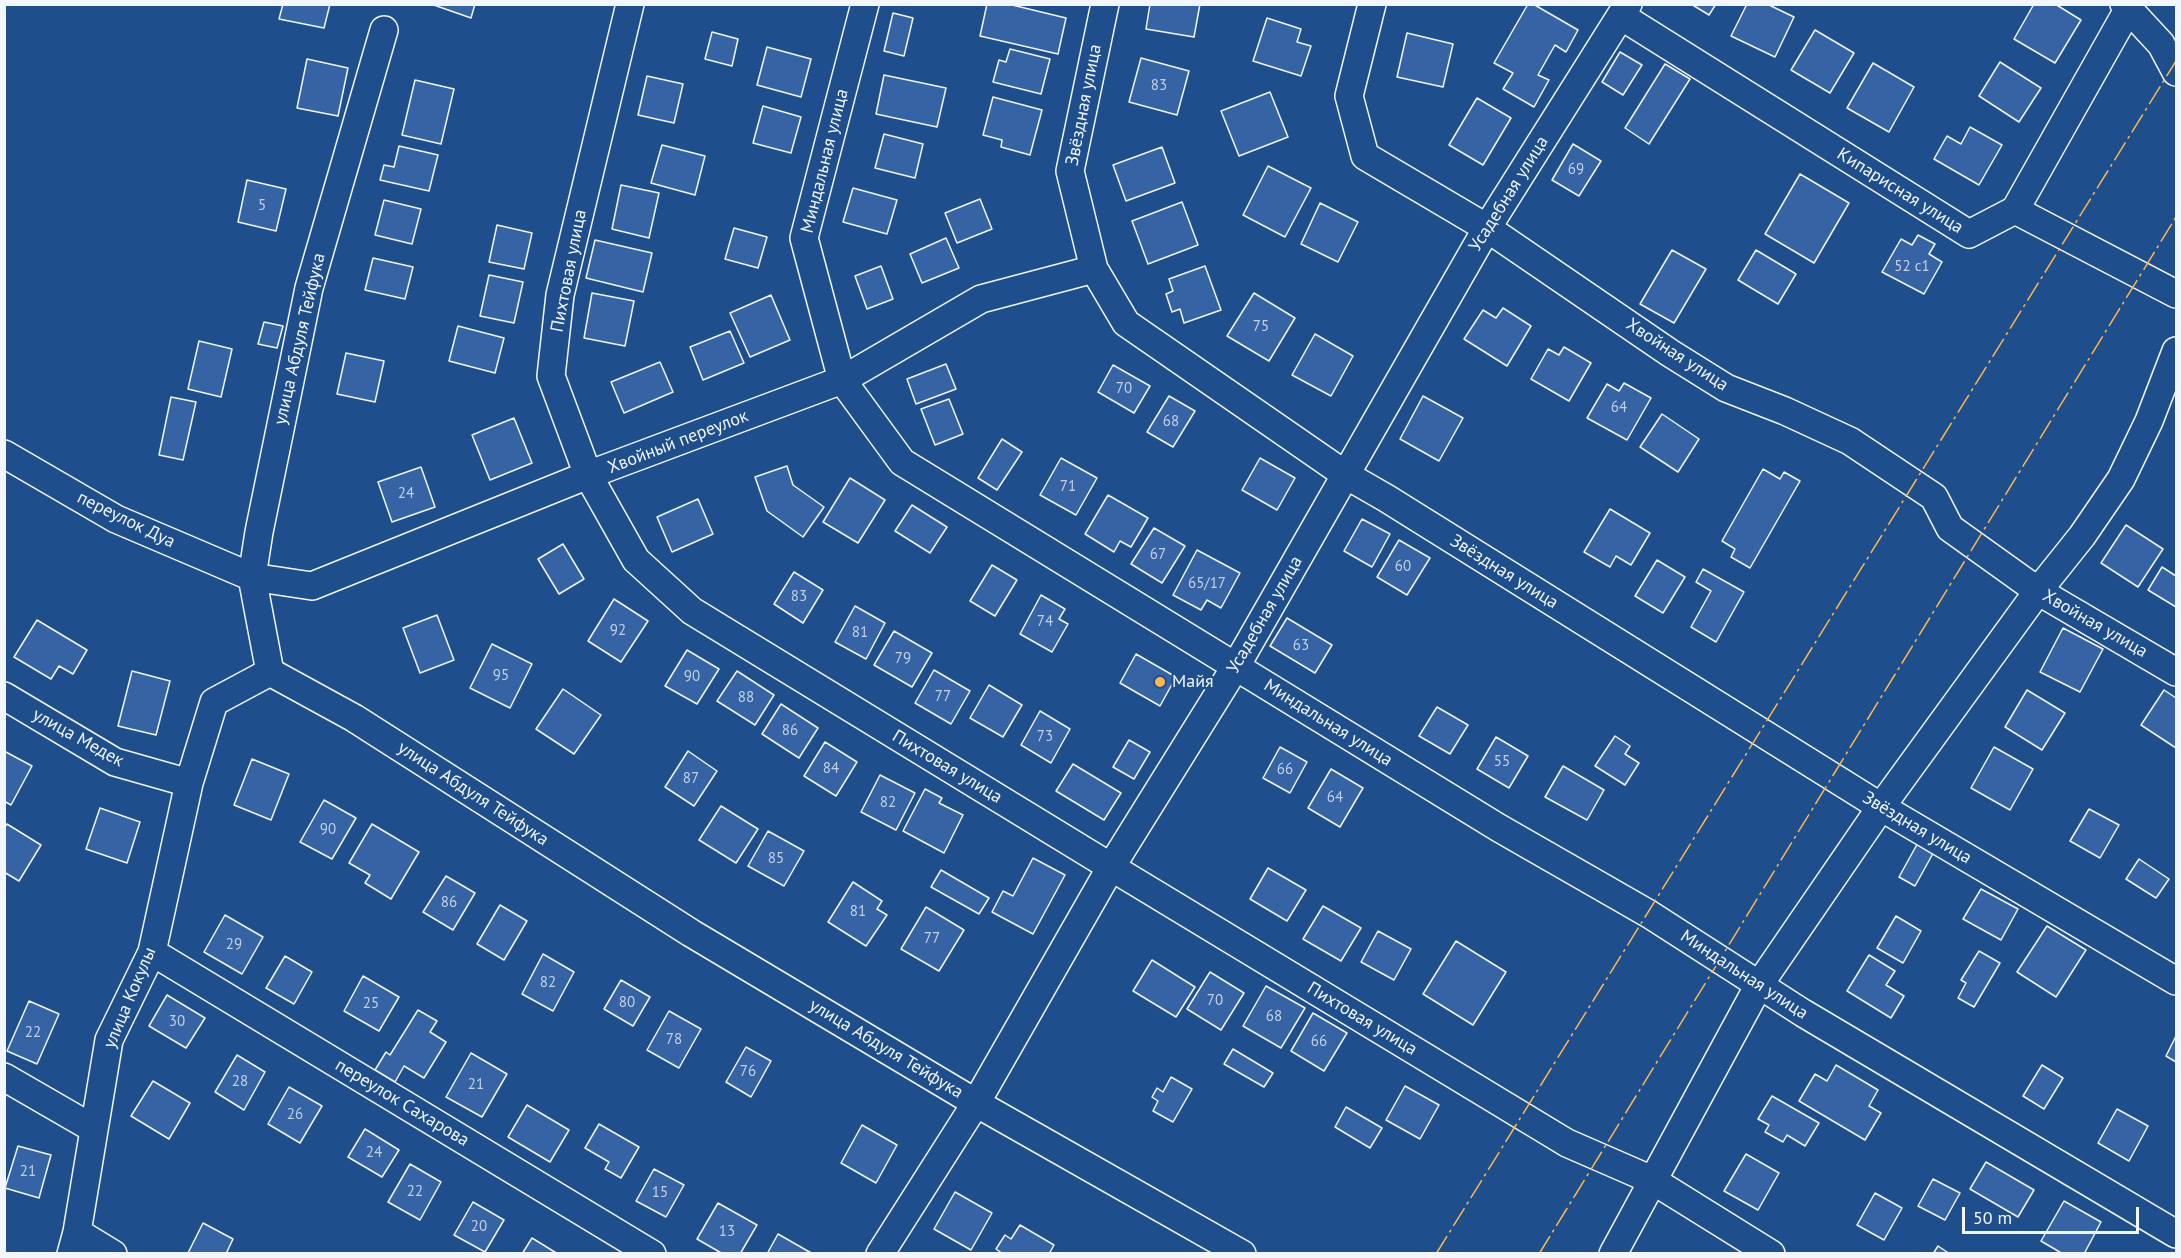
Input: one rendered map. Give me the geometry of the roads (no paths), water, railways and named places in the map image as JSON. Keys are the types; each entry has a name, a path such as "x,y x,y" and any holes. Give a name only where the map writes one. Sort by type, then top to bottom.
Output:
{"street":[{"name":"Пихтовая улица","path":"630,4 560,295 550,376 588,475 636,560 692,611 1567,1143 1652,1180 1771,1254"},
{"name":"Миндальная улица","path":"865,4 804,238 842,380 902,462 1500,828 1649,914 1803,1013 2176,1234"},
{"name":"Звёздная улица","path":"1106,4 1070,171 1094,269 1126,323 1346,475 1881,807 2176,981"},
{"name":"Хвойная улица","path":"1372,4 1349,96 1365,156 1487,228 1670,353 1726,388 1785,411 1850,441 1934,497 1950,528 2038,591 2176,672"},
{"path":"2176,72 2161,44 2126,6 2015,210 2176,294"},
{"name":"Усадебная улица","path":"880,1254 976,1103 1111,867 1236,666 1487,228 1624,10"},
{"name":"Кипарисная улица","path":"1624,10 1969,234 2015,210"},
{"name":"улица Абдуля Тейфука","path":"384,30 309,288 259,532 252,577 270,672 354,718 691,933 976,1103 1242,1254"},
{"name":"Хвойный переулок","path":"252,577 312,585 588,475 842,380 981,299 1094,269"},
{"path":"1613,1254 1760,986 1881,807 2038,591 2082,536 2121,479 2175,359"},
{"name":"переулок Дуа","path":"4,454 116,519 252,577"},
{"name":"улица Кокулы","path":"74,1243 109,1040 152,952 189,783 213,702 270,672"},
{"name":"улица Медек","path":"4,696 115,762 189,783"},
{"name":"переулок Сахарова","path":"152,952 652,1254"},
{"path":"4,1077 94,1129"},
{"path":"74,1243 112,1254"}],"place":[{"name":"Майя","path":"1160,682"}]}
